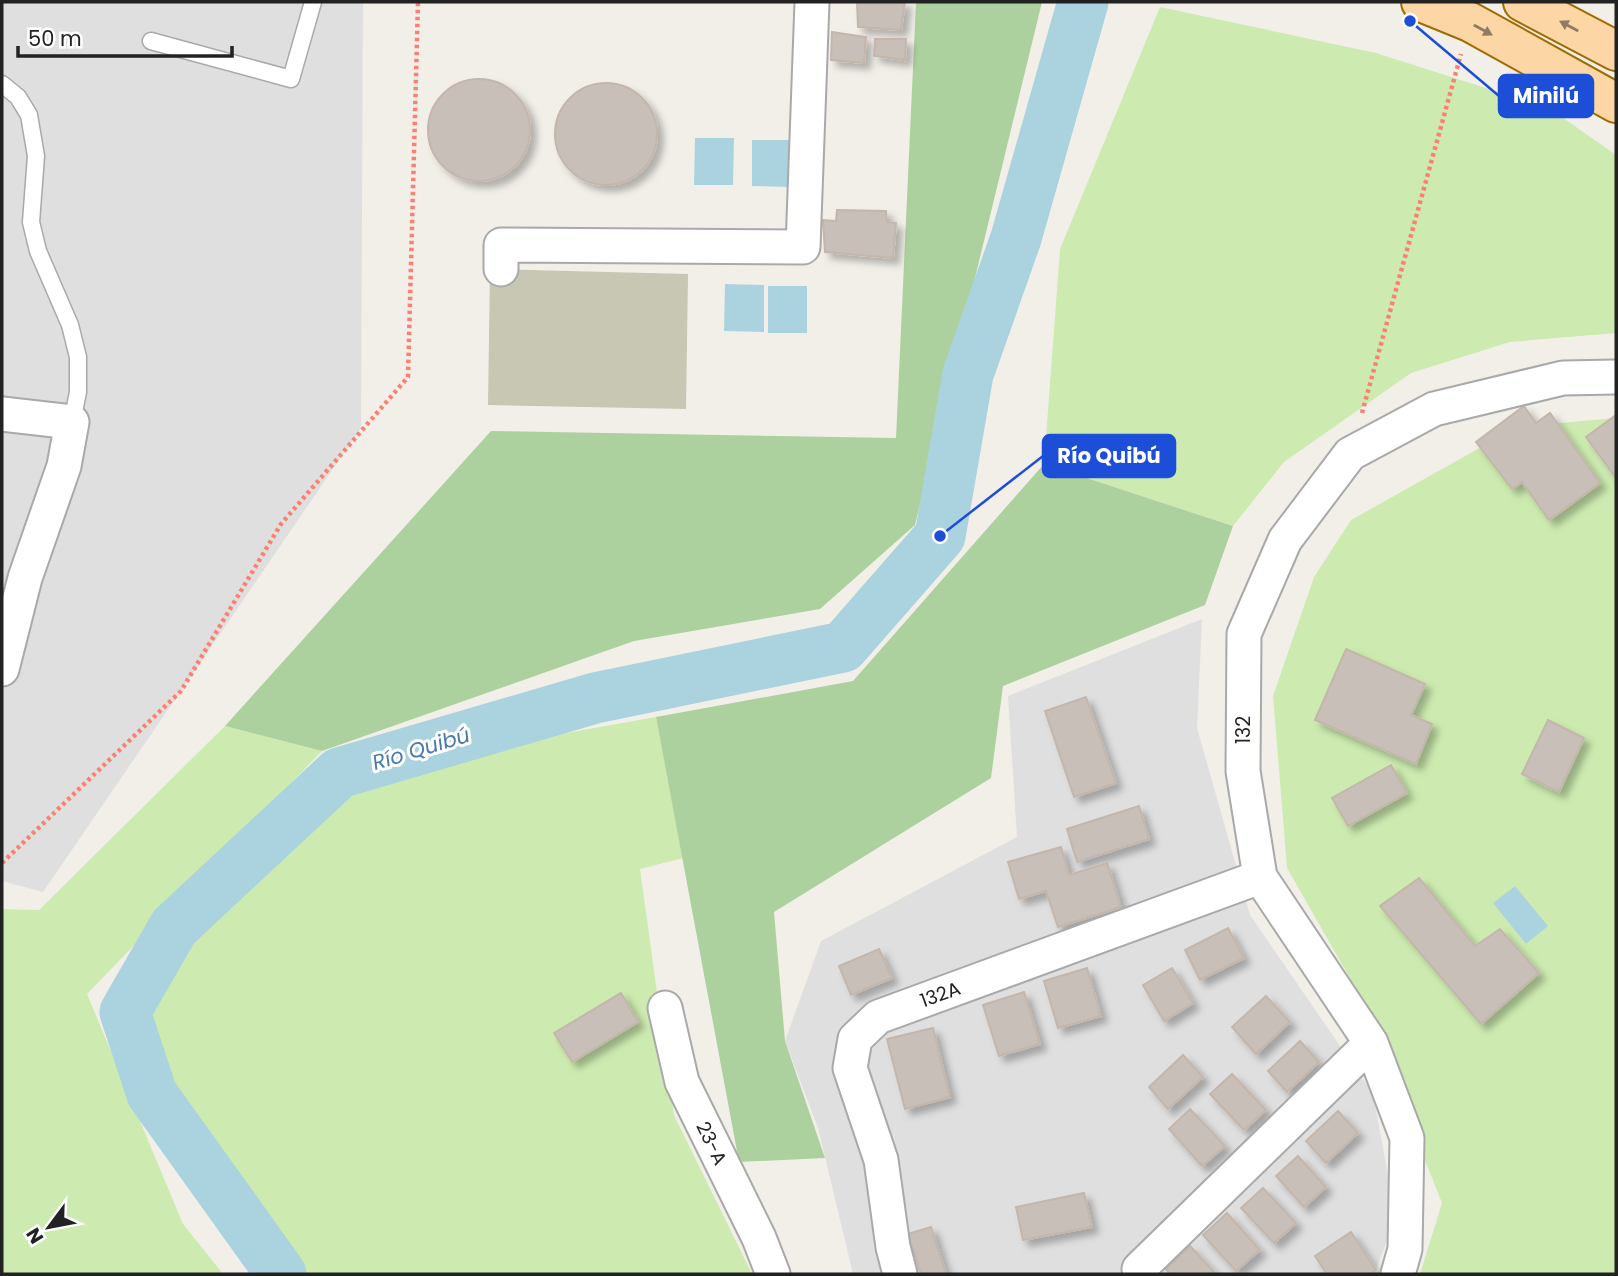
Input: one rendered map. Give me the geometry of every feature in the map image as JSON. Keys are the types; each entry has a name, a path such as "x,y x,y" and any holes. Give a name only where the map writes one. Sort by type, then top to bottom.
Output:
{"main road":[{"path":"1421,2 1470,22 1616,103"},
{"path":"1523,2 1616,51"}],"street":[{"path":"501,269 501,245 628,259 803,247 812,2"},
{"name":"132","path":"1398,1274 1405,1249 1407,1138 1371,1043 1260,877 1243,771 1244,634 1285,540 1350,454 1434,409 1563,378 1616,377"},
{"path":"2,414 72,422 64,466 26,578 2,669"},
{"name":"132A","path":"900,1274 893,1247 881,1160 850,1068 855,1038 878,1017 1260,877"},
{"name":"23-A","path":"665,1008 682,1082 760,1238 773,1274"},
{"path":"1139,1269 1371,1043"}],"lane":[{"path":"151,41 291,79 313,2"},
{"path":"2,85 18,97 29,115 36,156 31,222 38,251 71,325 78,357 78,392 72,422"}],"path":[{"path":"2,863 181,691 281,524 408,377 418,2"},
{"path":"1350,454 1470,22"}],"shaded area":[{"path":"2,2 363,2 361,428 43,892 2,881"},
{"path":"490,269 688,274 686,409 488,405"},
{"path":"1202,619 1197,728 1250,915 1373,1094 1396,1218 1374,1274 853,1274 818,1128 785,1041 821,941 1017,837 1008,696"}],"green space":[{"path":"916,2 1042,2 915,525 820,609 634,641 322,751 225,726 491,431 896,438"},
{"path":"1160,7 1376,53 1549,108 1616,155 1616,333 1510,342 1411,373 1284,462 1233,526 1044,464 1060,249"},
{"path":"1616,418 1616,1274 1420,1274 1442,1203 1360,996 1287,868 1273,696 1314,577 1351,520 1517,427"},
{"path":"1044,464 1233,526 1205,605 1003,686 991,778 774,912 785,1041 825,1158 739,1162 656,717 853,681"},
{"path":"656,717 683,858 640,869 674,1115 752,1274 281,1274 152,1094 125,1012 174,927 339,773"},
{"path":"225,726 322,751 87,994 183,1224 223,1274 2,1274 2,909 39,910"}],"water":[{"path":"695,138 734,138 733,185 694,185"},
{"path":"752,140 791,140 791,187 752,186"},
{"path":"725,284 764,285 764,332 724,331"},
{"path":"768,286 807,286 807,333 768,333"},
{"path":"1515,886 1548,926 1526,944 1493,903"}],"building":[{"path":"857,2 905,2 901,30 858,27"},
{"path":"832,32 866,37 864,63 831,60"},
{"path":"875,39 906,39 905,60 874,56"},
{"path":"479,79 499,83 515,94 526,110 530,130 526,150 515,166 499,177 479,181 459,177 443,166 432,150 428,130 432,110 443,94 459,83"},
{"path":"606,83 626,87 642,98 653,114 657,134 653,154 642,170 626,181 606,185 586,181 570,170 559,154 555,134 559,114 570,98 586,87"},
{"path":"837,210 886,211 887,222 896,223 893,258 825,252 823,220 836,221"},
{"path":"1524,406 1536,423 1550,413 1600,483 1549,520 1522,482 1512,489 1476,442"},
{"path":"1616,415 1616,478 1586,437"},
{"path":"1346,649 1425,684 1411,715 1432,724 1416,764 1315,720"},
{"path":"1086,697 1116,783 1074,797 1045,711"},
{"path":"1548,720 1584,738 1559,792 1522,774"},
{"path":"1391,765 1407,793 1348,826 1332,798"},
{"path":"1139,806 1149,839 1077,862 1067,829"},
{"path":"1061,847 1069,875 1107,863 1121,907 1058,927 1046,891 1019,899 1008,862"},
{"path":"1419,878 1475,946 1500,929 1539,973 1481,1024 1380,906"},
{"path":"1228,928 1244,958 1200,980 1185,950"},
{"path":"879,949 892,978 851,995 839,966"},
{"path":"1087,968 1101,1016 1058,1028 1044,981"},
{"path":"1172,968 1193,1003 1164,1021 1143,985"},
{"path":"1024,992 1040,1044 999,1056 983,1005"},
{"path":"621,993 638,1022 572,1062 554,1033"},
{"path":"1266,996 1290,1022 1256,1054 1232,1027"},
{"path":"933,1028 950,1097 905,1109 887,1039"},
{"path":"1300,1041 1319,1062 1287,1092 1268,1071"},
{"path":"1183,1055 1203,1077 1168,1109 1149,1087"},
{"path":"1232,1074 1266,1110 1244,1130 1210,1094"},
{"path":"1190,1109 1225,1146 1202,1166 1169,1129"},
{"path":"1338,1111 1358,1133 1326,1163 1306,1141"},
{"path":"1298,1156 1326,1187 1304,1207 1276,1176"},
{"path":"1263,1188 1296,1223 1274,1243 1241,1208"},
{"path":"1084,1193 1092,1227 1023,1240 1016,1207"},
{"path":"1227,1213 1260,1250 1236,1271 1203,1235"},
{"path":"931,1227 946,1274 921,1274 908,1234"},
{"path":"1351,1232 1376,1270 1370,1274 1327,1274 1315,1256"},
{"path":"1190,1246 1216,1274 1170,1274 1166,1269"}],"waterway":[{"name":"Río Quibú","path":"281,1274 152,1094 125,1012 174,927 339,773 595,698 843,647 940,536 968,374 1016,238 1083,2"}],"place":[{"name":"Minilú","path":"1410,21"},
{"name":"Río Quibú","path":"940,536"}]}
